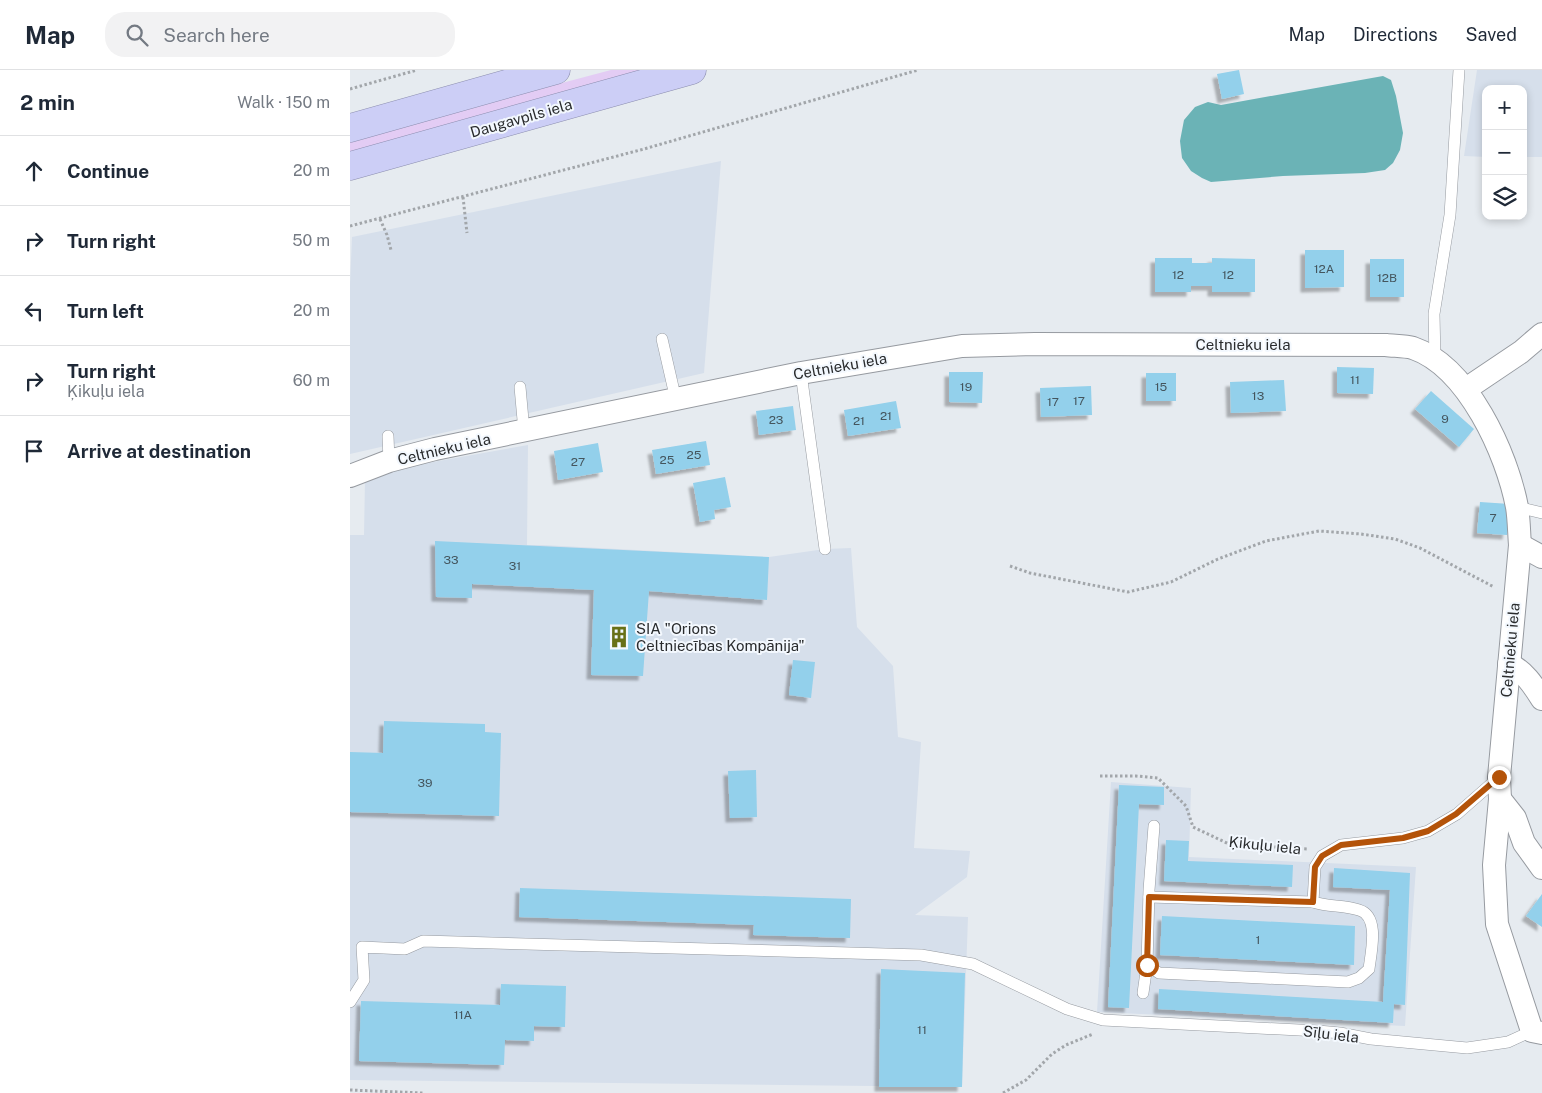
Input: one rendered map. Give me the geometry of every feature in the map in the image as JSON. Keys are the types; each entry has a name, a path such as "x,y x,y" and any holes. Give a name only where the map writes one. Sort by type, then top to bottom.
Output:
{"highway":[{"path":"350,128 556,70"},
{"name":"Daugavpils iela","path":"350,166 692,70"}],"street":[{"path":"1466,389 1521,352 1542,334"},
{"name":"Celtnieku iela","path":"350,476 389,461 435,449 676,400 801,372 962,346 1035,344 1386,345 1412,348 1435,360 1466,389 1492,432 1506,467 1517,507 1520,545 1499,777 1500,799 1494,864 1497,924 1537,1032"},
{"path":"1520,545 1542,558"},
{"path":"1509,664 1519,669 1532,683 1542,700"},
{"path":"1500,799 1515,818 1524,843 1542,868"}],"lane":[{"path":"1435,360 1434,314 1450,215 1459,70"},
{"path":"662,339 676,400"},
{"path":"801,372 825,549"},
{"path":"520,387 524,431"},
{"path":"388,436 389,461"},
{"path":"1517,507 1542,513"},
{"path":"1313,902 1315,867 1322,856 1341,845 1403,838 1428,831 1456,814 1499,777"},
{"path":"1143,993 1147,965 1154,826"},
{"path":"1147,965 1159,973 1348,982 1359,978 1368,969 1372,924 1369,915 1360,910 1321,905 1313,902 1149,897"},
{"name":"Sīļu iela","path":"350,1002 364,980 362,947 404,949 424,941 921,956 974,964 1068,1009 1103,1020 1318,1031 1340,1033 1372,1040 1466,1048 1508,1042 1537,1032"}],"path":[{"path":"350,89 417,70"},
{"path":"350,226 644,149 918,70"},
{"path":"463,197 467,233"},
{"path":"380,219 391,250"},
{"path":"1010,566 1030,573 1128,592 1171,582 1218,559 1266,541 1319,531 1395,539 1420,548 1514,597"},
{"name":"Ķikuļu iela","path":"1100,776 1158,778 1186,806 1193,827 1229,844 1332,851"},
{"path":"1003,1093 1026,1080 1052,1054 1066,1045 1126,1021"},
{"path":"350,1090 423,1093"}],"shaded area":[{"path":"611,70 650,70 350,152 350,139"},
{"path":"1477,70 1542,70 1542,157 1527,157 1527,85 1482,85 1482,157 1464,156"},
{"path":"721,161 704,373 350,454 350,284 352,237"},
{"path":"528,445 527,545 769,557 825,549 851,548 857,627 893,666 898,737 921,742 914,848 970,851 967,877 915,915 968,917 962,1087 350,1080 350,535 364,535 365,480 388,470"},
{"path":"1111,782 1191,788 1189,857 1416,867 1405,1026 1097,1012"}],"water":[{"path":"1383,76 1391,80 1403,133 1400,150 1393,163 1385,170 1365,173 1283,176 1211,182 1191,171 1182,158 1180,141 1184,120 1195,107 1208,102 1221,105"}],"building":[{"path":"1239,70 1244,94 1222,99 1217,74"},
{"path":"1305,250 1344,250 1344,287 1305,288"},
{"path":"1155,258 1192,258 1192,263 1212,263 1212,258 1255,259 1255,292 1212,292 1212,286 1191,286 1191,292 1155,292"},
{"path":"1370,259 1404,259 1404,297 1370,297"},
{"path":"1337,367 1374,368 1373,394 1337,393"},
{"path":"949,372 983,372 982,403 949,402"},
{"path":"1146,373 1176,373 1176,401 1146,401"},
{"path":"1284,380 1286,411 1231,413 1230,382"},
{"path":"1091,386 1092,415 1041,417 1040,388"},
{"path":"1431,391 1474,429 1459,447 1415,409"},
{"path":"896,401 901,428 848,436 844,410"},
{"path":"793,406 796,430 759,435 756,411"},
{"path":"706,441 710,465 656,474 652,450"},
{"path":"598,443 603,472 558,480 554,451"},
{"path":"725,477 731,507 714,510 715,519 700,522 693,483"},
{"path":"1480,502 1510,504 1507,535 1477,533"},
{"name":"SIA \"Orions Celtniecības Kompānija\"","path":"435,541 769,557 767,600 649,591 643,676 591,675 594,590 472,584 472,598 436,597"},
{"path":"793,660 815,662 811,698 789,695"},
{"path":"384,721 485,724 485,732 501,733 499,816 350,812 350,752 383,753"},
{"path":"756,770 757,817 730,818 728,771"},
{"path":"1119,785 1164,787 1164,805 1139,804 1129,1008 1108,1007"},
{"path":"1166,840 1189,841 1188,861 1293,865 1292,887 1164,881"},
{"path":"1334,868 1410,873 1405,1005 1394,1004 1393,1023 1158,1009 1159,989 1383,1002 1390,890 1333,887"},
{"path":"520,888 851,899 850,938 753,935 754,925 519,917"},
{"path":"1542,894 1542,927 1526,916"},
{"path":"1162,916 1355,926 1354,965 1160,955"},
{"path":"881,969 965,973 962,1087 879,1087"},
{"path":"501,984 566,986 565,1027 534,1026 534,1041 505,1040 504,1065 359,1061 361,1001 500,1005"}],"place":[{"name":"SIA \"Orions Celtniecības Kompānija\"","path":"619,637"}],"route":[{"path":"1147,965 1149,897 1313,902 1315,867 1322,856 1341,845 1362,841 1403,838 1428,831 1456,814 1499,777"}]}
